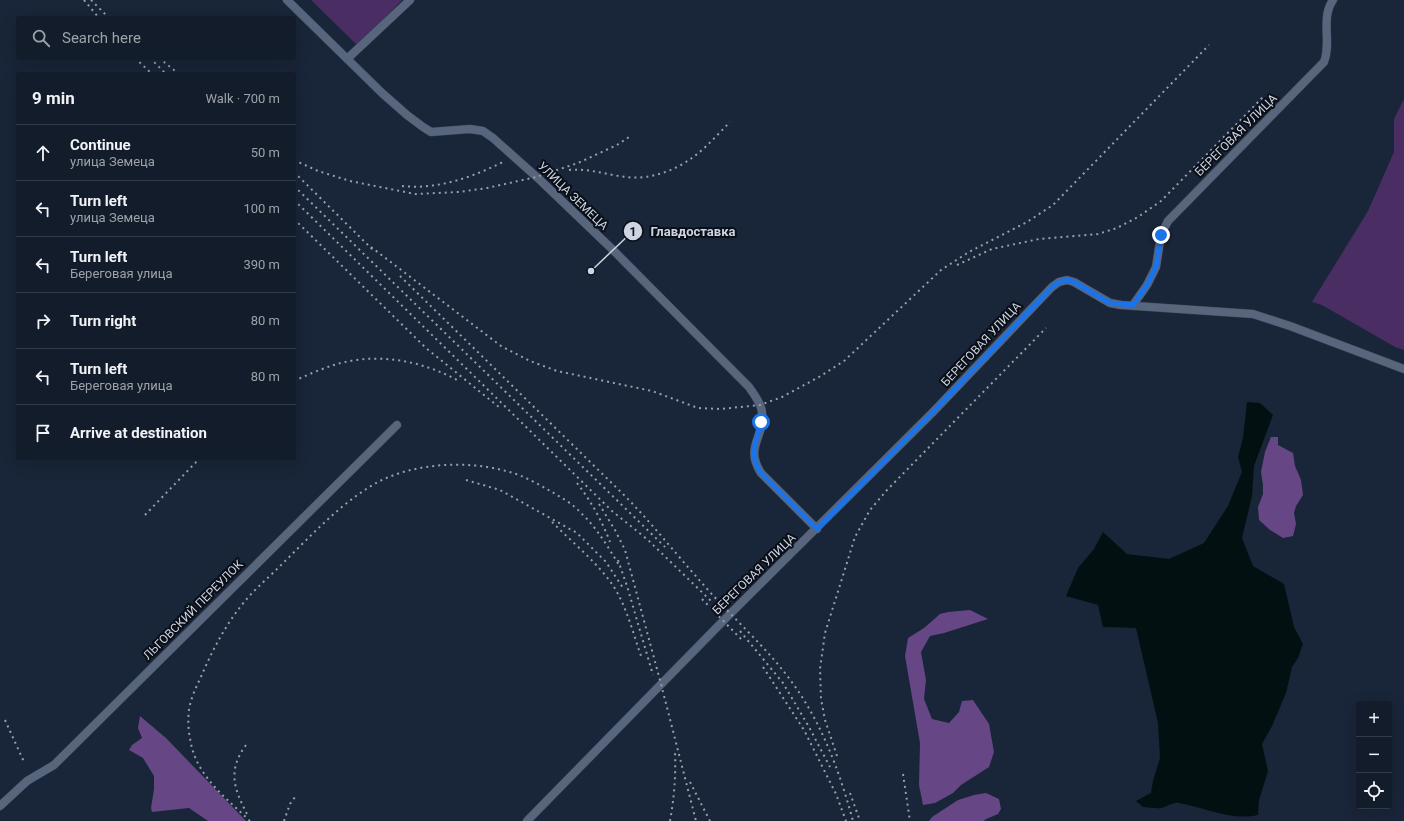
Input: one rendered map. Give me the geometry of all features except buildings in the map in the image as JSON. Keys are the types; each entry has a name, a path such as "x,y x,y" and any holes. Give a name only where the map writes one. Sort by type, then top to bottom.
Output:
{"street":[{"name":"УЛИЦА ЗЕМЕЦА","path":"287,0 382,93 406,115 423,127 431,132 470,129 483,131 493,138 585,224 701,338 749,387 760,405 762,412 761,422 753,457 756,466 761,473 817,529"},
{"path":"347,59 410,0"},
{"name":"БЕРЕГОВАЯ УЛИЦА","path":"527,821 727,617 933,412 1052,287 1059,282 1067,280 1074,282 1110,303 1133,305 1147,285 1156,267 1161,235 1168,221 1324,62 1327,51 1327,12 1333,0"},
{"path":"1133,305 1253,314 1290,326 1404,369"},
{"name":"ЛЬГОВСКИЙ ПЕРЕУЛОК","path":"0,806 27,781 54,765 397,425"}],"shaded area":[{"path":"311,0 402,0 358,46"},
{"path":"1404,99 1404,350 1395,347 1322,305 1312,302 1368,211 1394,152 1394,119"},
{"path":"1247,402 1260,403 1273,415 1254,466 1252,496 1242,538 1253,566 1284,584 1294,627 1303,644 1298,658 1292,667 1286,693 1272,726 1262,744 1268,771 1259,800 1258,815 1228,815 1179,803 1174,803 1159,808 1143,807 1136,801 1151,793 1160,758 1158,723 1136,628 1103,627 1098,605 1066,596 1078,568 1094,549 1103,532 1127,554 1169,559 1204,543 1228,506 1242,472 1238,457 1243,438"},
{"path":"1271,437 1278,437 1278,445 1293,453 1295,466 1301,480 1303,495 1296,506 1294,513 1296,524 1293,536 1283,538 1270,530 1259,520 1258,507 1263,494 1261,472 1265,452"},
{"path":"970,610 988,619 930,636 921,652 926,680 924,699 932,719 949,723 959,712 962,701 973,700 989,724 994,752 989,767 961,785 953,793 935,803 923,805 919,785 920,743 905,656 908,638 924,628 940,614"},
{"path":"140,716 166,738 246,821 208,821 189,808 152,812 151,808 154,789 154,776 143,758 129,750 132,745 142,738 138,728"},
{"path":"986,793 999,799 1001,809 998,814 984,820 985,821 929,821 932,817 958,800"}],"railway":[{"path":"84,0 97,16"},
{"path":"91,0 107,16"},
{"path":"371,247 501,346 530,361 557,371 652,391 698,408 721,409 760,405 782,397 819,377 844,361 941,270 969,252 1027,222 1053,205 1209,45"},
{"path":"137,60 150,72"},
{"path":"152,60 164,72"},
{"path":"162,60 176,72"},
{"path":"957,265 992,249 1039,239 1098,234 1117,228 1138,217 1161,201 1264,96"},
{"path":"569,170 584,170 635,178 661,174 685,163 692,158 730,122"},
{"path":"296,161 318,171 350,181 415,194 459,192 487,188 536,177 578,163 617,145 629,137"},
{"path":"402,186 428,186 455,181 505,161"},
{"path":"296,174 374,251"},
{"path":"296,188 665,547"},
{"path":"296,202 612,511 648,540 711,601"},
{"path":"296,221 426,348 500,408"},
{"path":"400,276 626,497 709,591 764,648 784,672 814,717 830,750 853,821"},
{"path":"837,756 825,720 821,699 820,669 825,633 855,537 870,510 887,490 1046,328"},
{"path":"296,380 334,365 365,359 397,360 413,363 428,367 457,380"},
{"path":"145,515 198,460"},
{"path":"250,821 212,784 198,763 189,735 188,720 192,698 209,658 231,619 245,601 324,522 349,501 376,483 391,476 406,471 440,465 474,465 512,473 524,477 541,486 574,507 597,531 619,565"},
{"path":"466,480 500,490 577,533 606,562 623,588"},
{"path":"577,483 596,511 610,542"},
{"path":"599,504 625,550 696,821"},
{"path":"552,522 593,561 614,587 626,612 641,656"},
{"path":"618,560 653,675"},
{"path":"702,599 741,639"},
{"path":"740,631 783,683 809,727 830,767"},
{"path":"763,667 804,730 836,794 846,821"},
{"path":"5,720 24,762"},
{"path":"246,745 236,763 235,780 236,789 248,816"},
{"path":"670,821 673,804 675,753"},
{"path":"903,774 910,821"},
{"path":"690,782 710,821"},
{"path":"850,793 860,821"},
{"path":"284,821 290,804 295,797"}],"place":[{"name":"Главдоставка","path":"591,271"}],"route":[{"path":"761,422 753,457 756,466 761,473 817,529 838,506 933,412 1052,287 1059,282 1067,280 1074,282 1110,303 1133,305 1140,297 1156,267 1161,235"}]}
